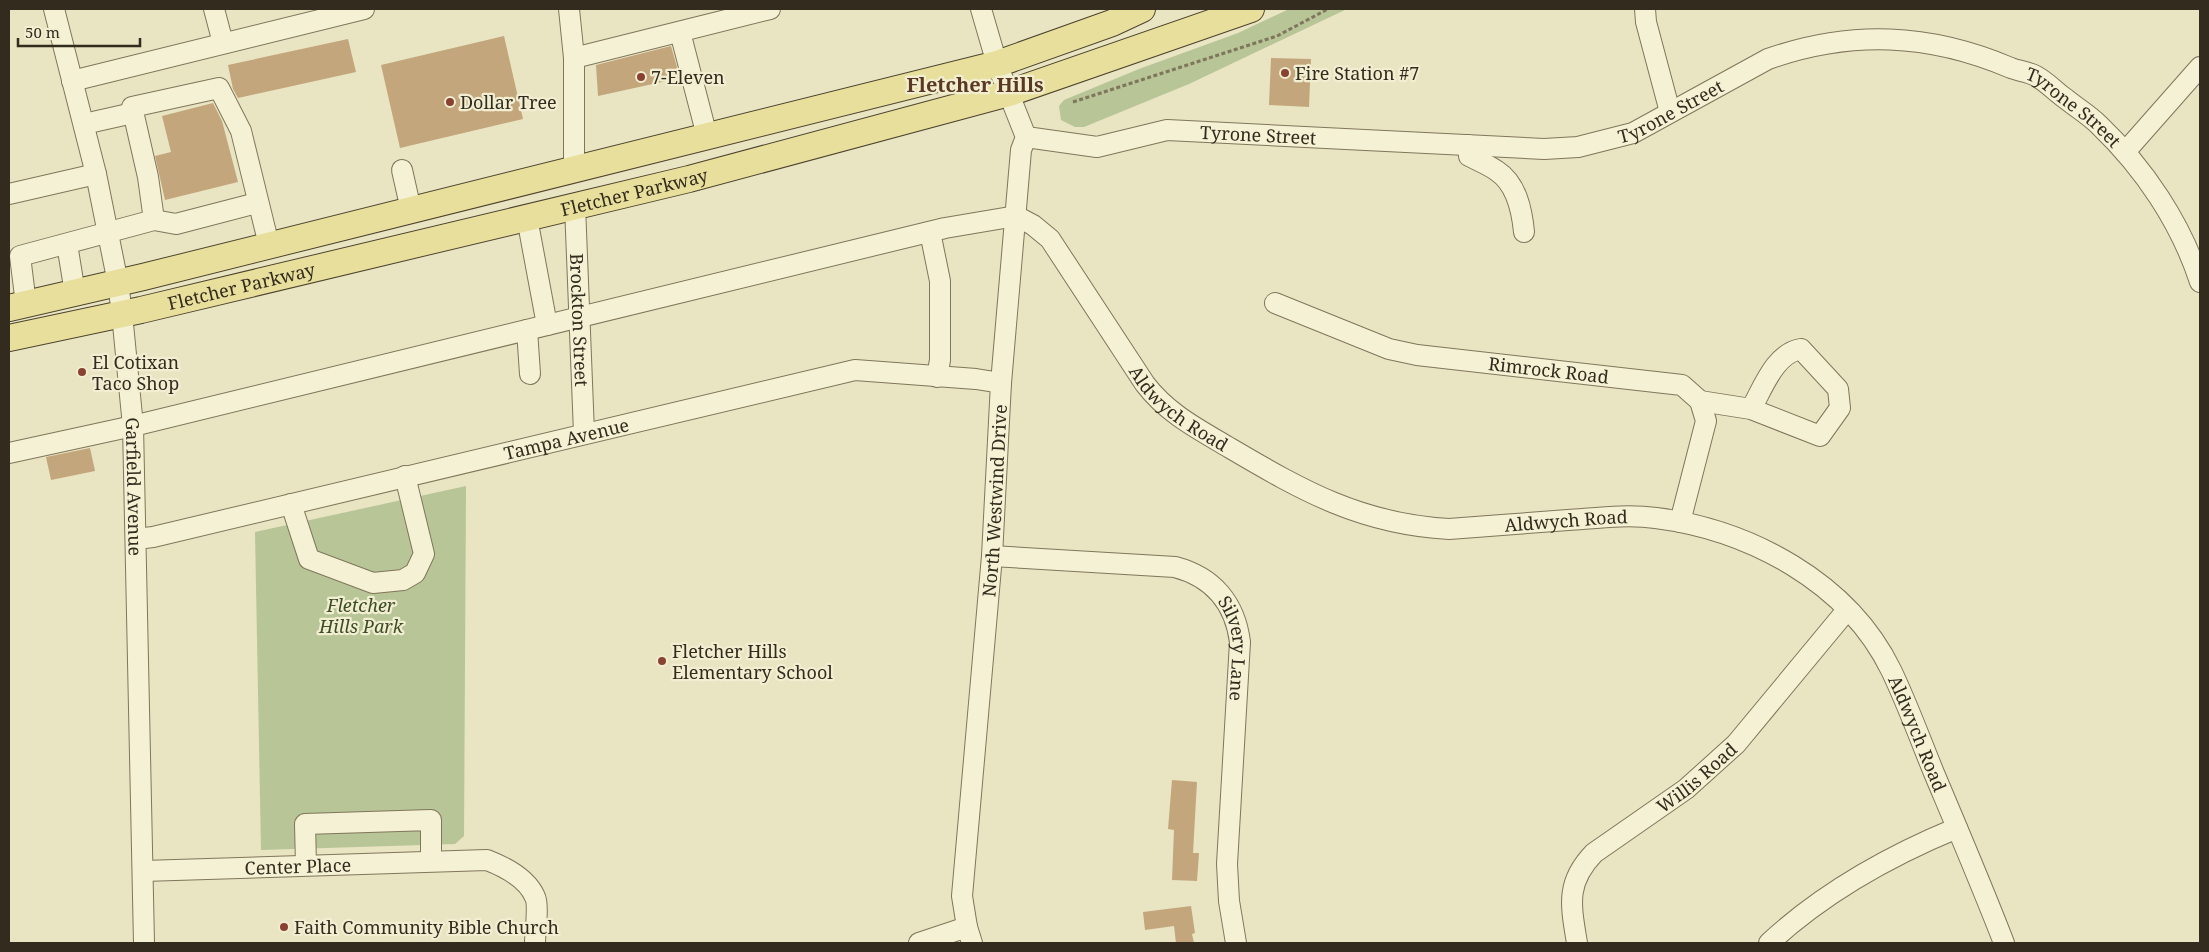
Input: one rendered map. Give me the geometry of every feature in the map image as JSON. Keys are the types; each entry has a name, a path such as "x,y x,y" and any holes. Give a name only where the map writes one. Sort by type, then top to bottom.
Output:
{"main road":[{"name":"Fletcher Parkway","path":"17,306 269,246 997,64 1112,23 1142,9"},
{"name":"Fletcher Parkway","path":"9,338 122,314 689,179 1009,93 1251,9"},
{"path":"575,206 578,190 594,176 630,155"},
{"path":"527,218 561,195 568,185 574,169"}],"street":[{"name":"Garfield Avenue","path":"54,9 96,174 118,283 133,426 144,943"},
{"path":"214,9 223,43"},
{"path":"72,81 364,9"},
{"path":"569,9 574,58 574,169"},
{"path":"574,58 770,9"},
{"path":"981,9 997,64 1026,137"},
{"path":"1645,9 1646,22 1670,112"},
{"path":"680,32 707,136"},
{"name":"Tyrone Street","path":"1026,137 1097,147 1167,130 1544,149 1578,147 1633,133 1768,59 1792,51 1816,45 1866,39 1917,41 1968,51 2016,70 2035,75 2098,124 2124,152 2163,202 2191,255 2200,282"},
{"path":"2124,152 2200,68"},
{"path":"154,220 148,177 132,107 219,88 241,131 257,204 269,246"},
{"path":"84,124 134,113"},
{"name":"North Westwind Drive","path":"970,935 962,896 992,556 1000,383 1021,150 1026,137"},
{"path":"1468,145 1469,156 1499,172 1510,186 1522,208 1524,232"},
{"path":"402,170 411,210"},
{"path":"9,194 96,174"},
{"path":"17,306 20,256 154,220 176,224 257,204"},
{"name":"Brockton Street","path":"575,206 584,433"},
{"path":"9,453 133,426 930,232 1016,216"},
{"name":"Aldwych Road","path":"1016,216 1033,225 1050,239 1145,384 1162,404 1184,421 1286,481 1356,512 1391,522 1429,528 1449,529 1608,517 1654,518 1680,522 1726,533 1772,554 1817,582 1847,610 1868,634 1891,669 2004,943"},
{"path":"527,218 547,325"},
{"path":"930,232 940,282 940,360 937,377"},
{"path":"67,244 75,293"},
{"name":"Rimrock Road","path":"1275,303 1389,349 1417,355 1682,385 1700,401"},
{"path":"527,330 530,374"},
{"path":"1680,522 1706,421 1700,401 1751,409 1820,436 1840,408 1838,389 1801,349 1792,350 1781,359 1769,375 1751,409"},
{"name":"Tampa Avenue","path":"136,539 153,537 855,370 976,379 1000,383"},
{"path":"291,504 309,559 373,584 403,580 415,573 424,554 405,476"},
{"name":"Silvery Lane","path":"992,556 1175,567 1188,570 1210,582 1226,600 1236,620 1240,642 1227,864 1229,901 1236,943"},
{"name":"Willis Road","path":"1577,943 1571,899 1576,879 1586,861 1594,853 1686,789 1736,744 1847,610"},
{"path":"306,865 305,824 431,820 431,861"},
{"path":"1769,943 1804,914 1860,876 1912,848 1957,828"},
{"name":"Center Place","path":"143,871 487,860 500,865 522,879 536,898 535,943"},
{"path":"919,943 970,935"}],"path":[{"path":"1073,102 1277,36 1328,9"}],"green space":[{"path":"1289,9 1347,9 1189,84 1084,127 1075,127 1061,120 1059,106 1064,100 1139,69 1238,33"},
{"name":"Fletcher Hills Park","path":"466,486 464,836 455,844 261,850 255,532"}],"building":[{"path":"504,36 523,119 400,148 381,65"},
{"path":"348,39 356,72 238,98 233,89 228,65"},
{"path":"671,46 680,78 598,96 596,65"},
{"name":"Fire Station #7","path":"1271,58 1311,59 1309,107 1269,105"},
{"path":"213,103 222,121 238,182 165,200 155,156 171,152 162,116"},
{"path":"90,448 95,471 51,480 46,457"},
{"path":"1172,780 1197,782 1193,853 1199,853 1197,881 1172,880 1174,830 1168,829"},
{"path":"1191,906 1195,933 1192,934 1194,943 1176,943 1174,926 1145,930 1143,912"}],"place":[{"name":"Fire Station #7","path":"1285,73"},
{"name":"7-Eleven","path":"641,77"},
{"name":"Dollar Tree","path":"450,102"},
{"name":"El Cotixan Taco Shop","path":"82,372"},
{"name":"Fletcher Hills Elementary School","path":"662,661"},
{"name":"Faith Community Bible Church","path":"284,927"}],"district":[{"name":"Fletcher Hills","path":"975,84"}]}
